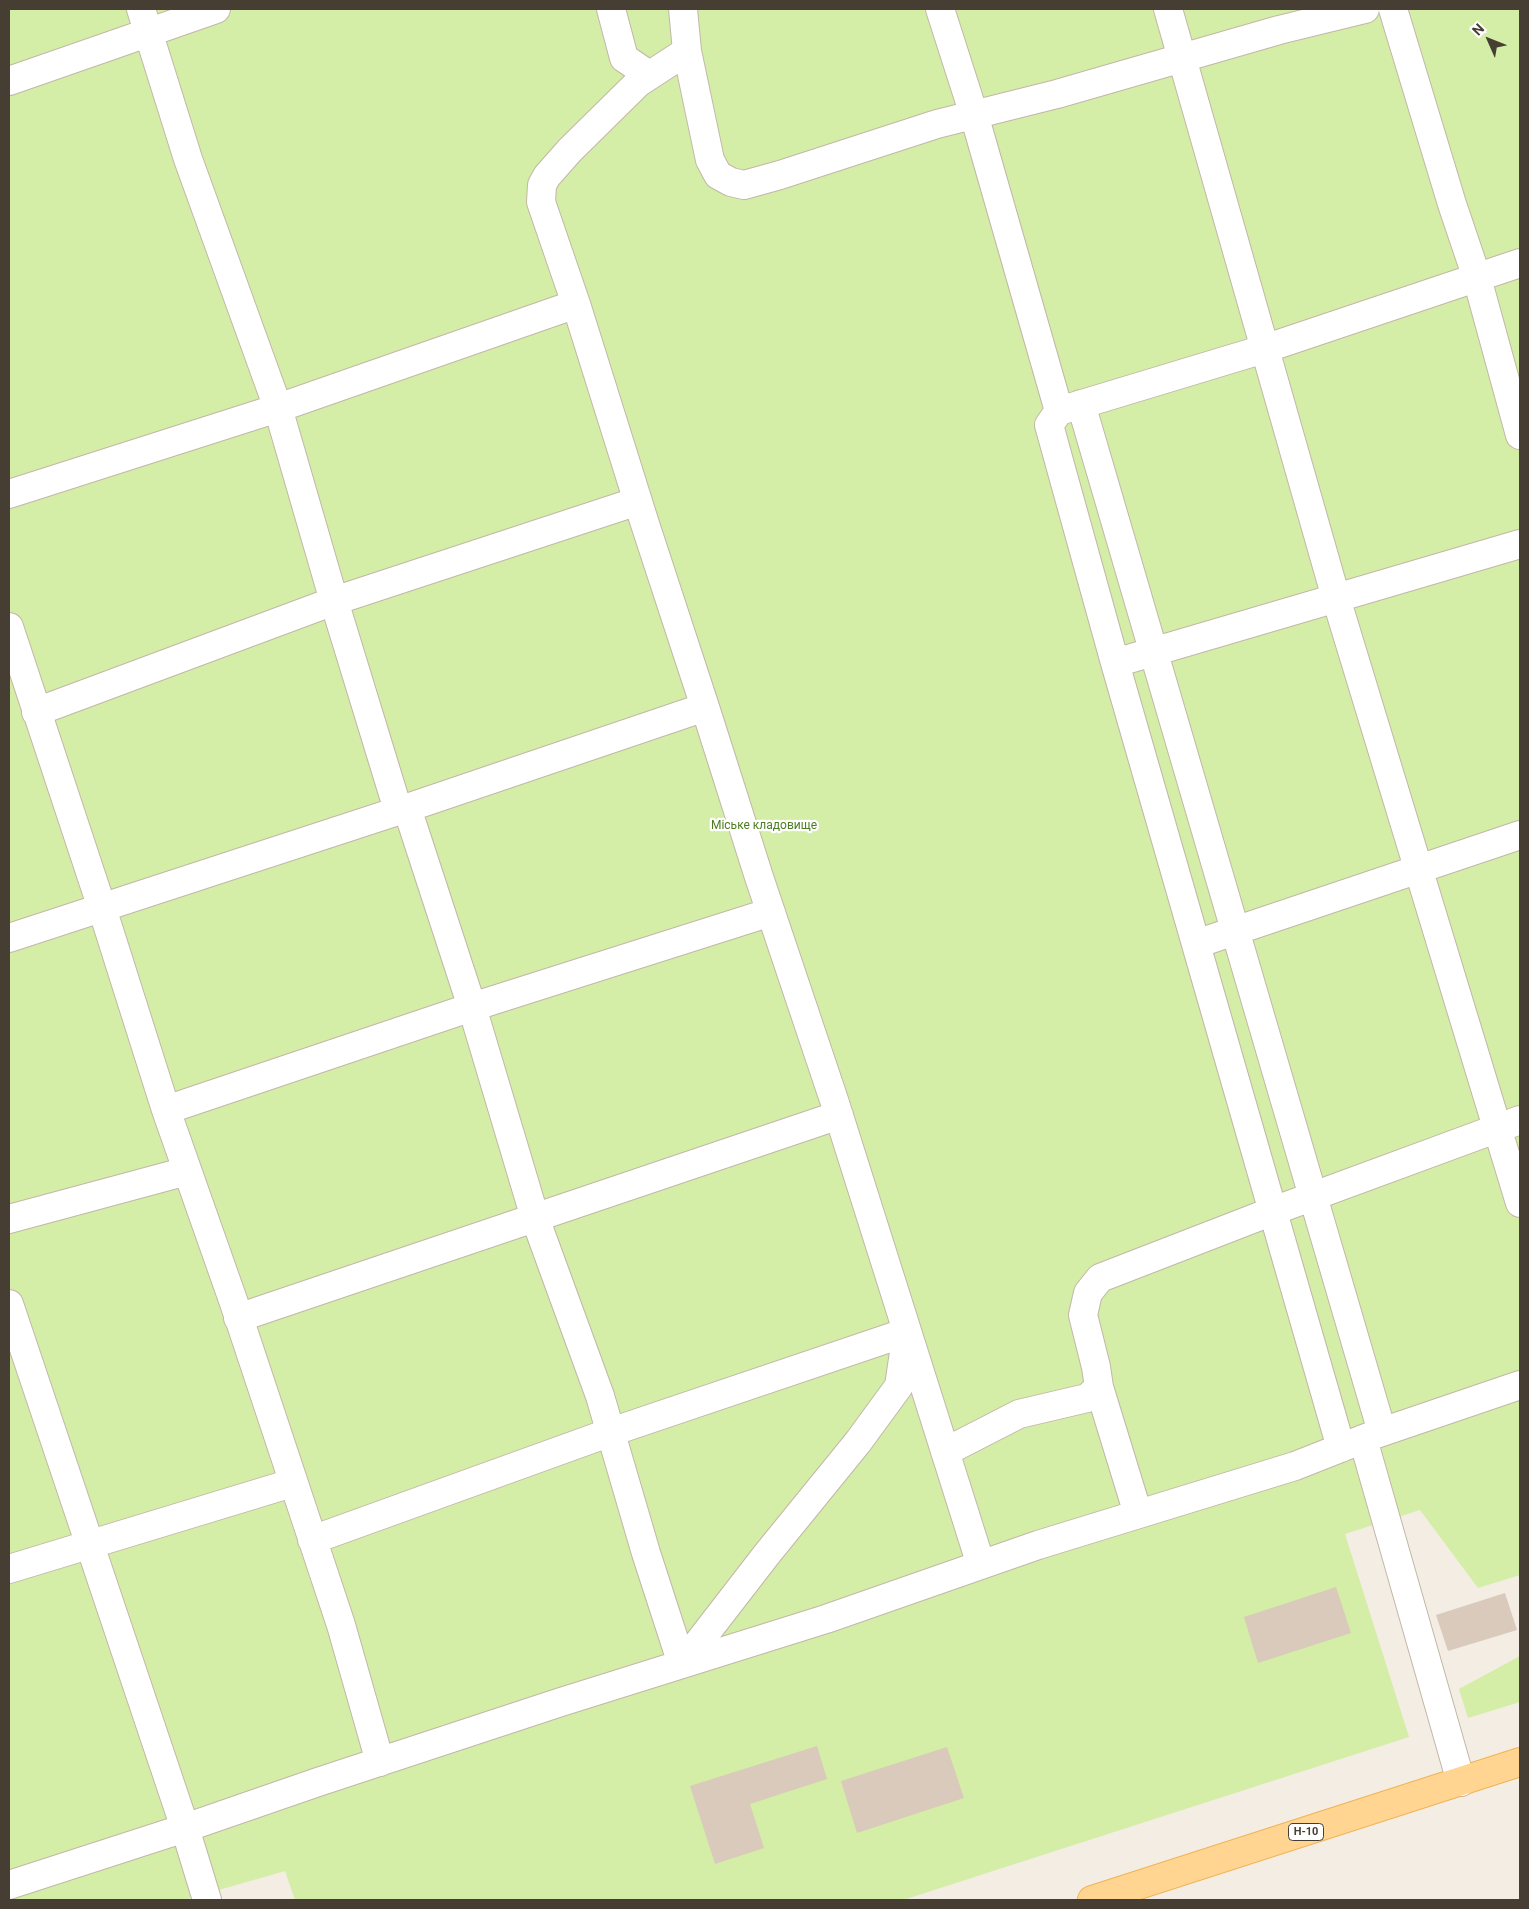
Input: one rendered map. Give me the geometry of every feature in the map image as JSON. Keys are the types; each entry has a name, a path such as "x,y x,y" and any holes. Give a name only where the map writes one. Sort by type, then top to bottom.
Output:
{"main road":[{"name":"Н-10","path":"1092,1900 1520,1762"}],"lane":[{"path":"9,81 144,20 216,9"},
{"path":"611,9 624,58 649,75"},
{"path":"683,9 687,52 710,160 718,175 730,182 744,185 974,114 1057,94 1279,30 1365,9"},
{"path":"940,9 1070,407 1154,651 1313,1197 1362,1440 1461,1782"},
{"path":"1168,9 1336,598 1418,869 1509,1124 1520,1203"},
{"path":"1393,9 1449,195 1477,278 1520,435"},
{"path":"144,20 188,159 278,408 334,601 403,809 472,1007 535,1218 600,1396 646,1553 682,1664"},
{"path":"687,52 638,83 570,150 547,176 542,185 541,202 576,304 771,912 839,1115 981,1565"},
{"path":"1362,1440 1273,1211 1115,663 1049,425 1070,407 1264,349 1520,263"},
{"path":"9,494 278,408 576,304"},
{"path":"36,712 334,601 638,501"},
{"path":"1115,663 1520,544"},
{"path":"9,627 102,908 166,1110 341,1625 380,1762"},
{"path":"9,938 403,809 705,707"},
{"path":"1196,944 1520,835"},
{"path":"166,1110 472,1007 771,912"},
{"path":"238,1318 839,1115"},
{"path":"1138,1514 1099,1387 1083,1315 1088,1293 1100,1278 1273,1211 1509,1124"},
{"path":"9,1219 187,1171"},
{"path":"9,1304 185,1828 207,1900"},
{"path":"312,1540 611,1432 906,1332"},
{"path":"682,1664 767,1554 858,1442 898,1386 906,1332"},
{"path":"9,1886 380,1762 826,1619 981,1565 1295,1466 1362,1440 1520,1385"},
{"path":"945,1452 1019,1414 1087,1398 1099,1387"},
{"path":"9,1569 292,1483"}],"green space":[{"name":"Міське кладовище","path":"9,9 1520,9 1520,1575 1478,1588 1420,1510 1345,1534 1409,1737 903,1900 295,1900 285,1871 184,1900 9,1900"},
{"path":"1520,1656 1520,1702 1468,1718 1459,1689"}],"building":[{"path":"1336,1587 1351,1633 1258,1663 1244,1617"},
{"path":"1505,1593 1517,1630 1448,1651 1436,1615"},
{"path":"817,1746 827,1779 750,1804 764,1848 715,1864 690,1786"},
{"path":"947,1747 964,1798 857,1833 841,1781"}]}
